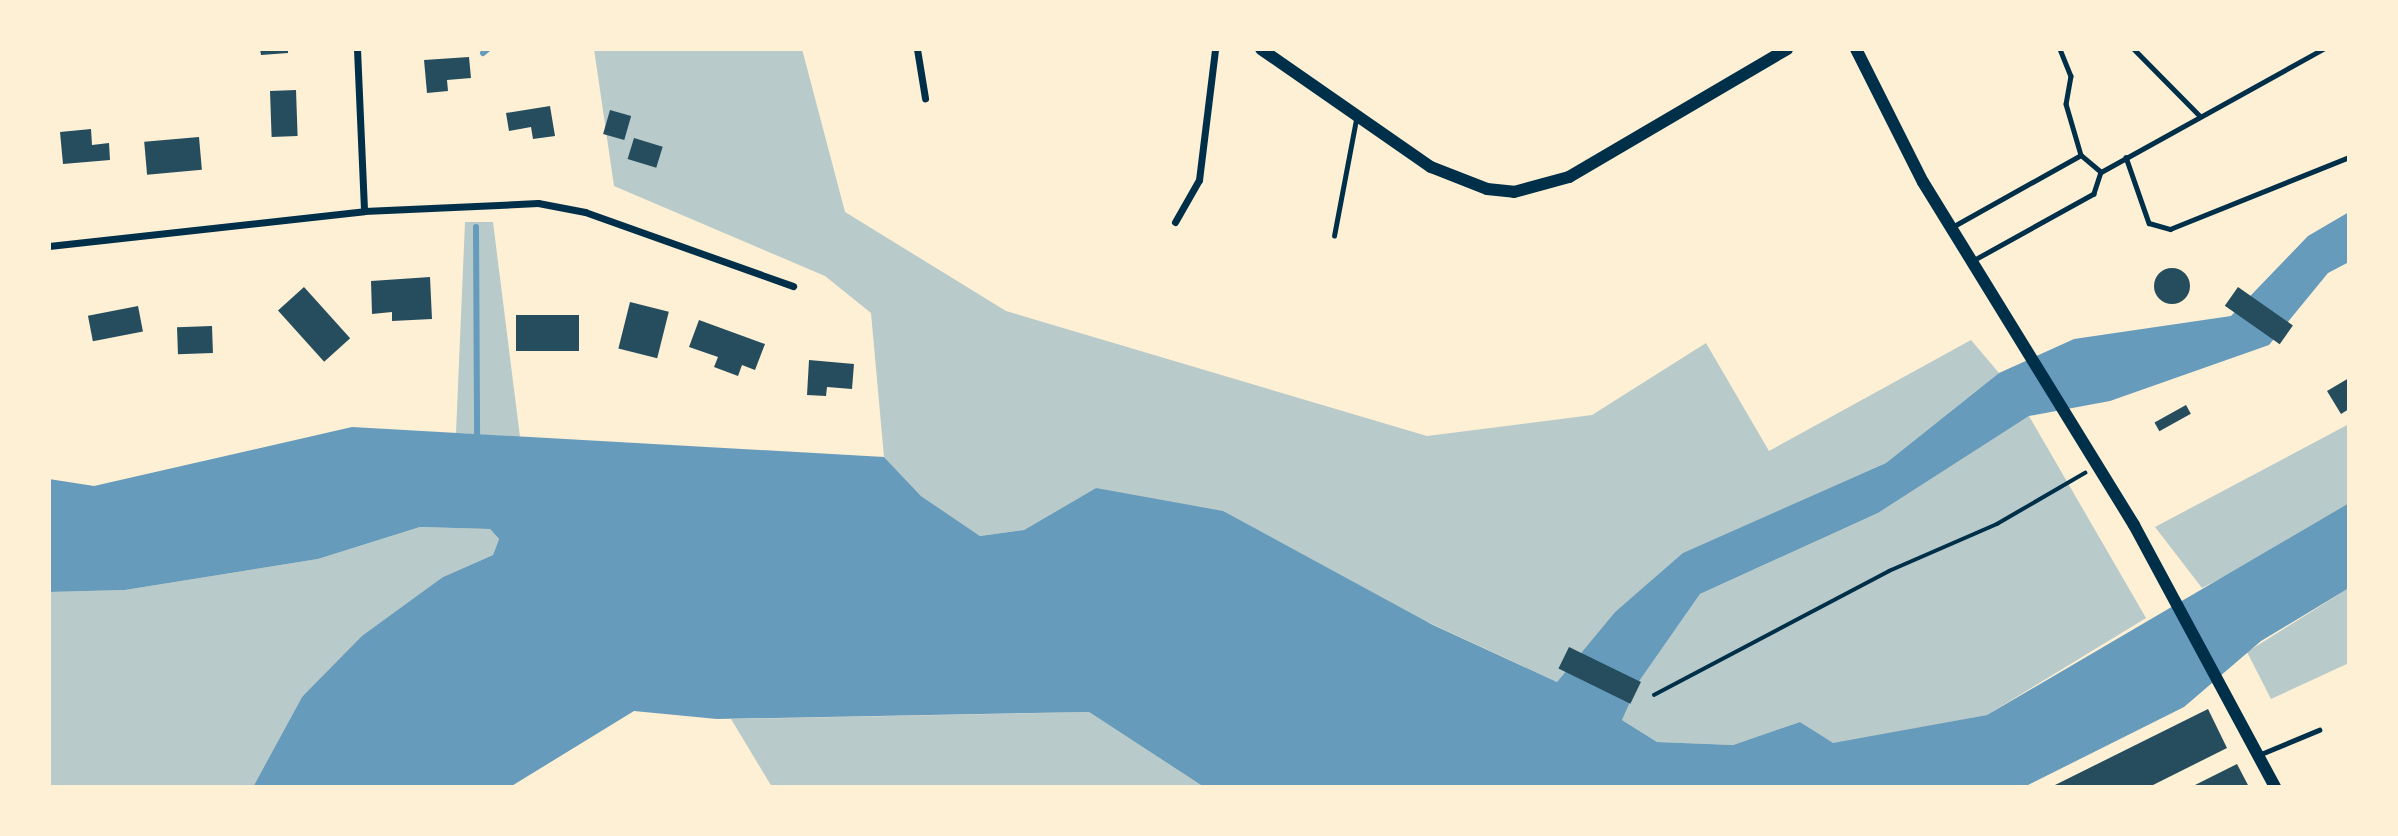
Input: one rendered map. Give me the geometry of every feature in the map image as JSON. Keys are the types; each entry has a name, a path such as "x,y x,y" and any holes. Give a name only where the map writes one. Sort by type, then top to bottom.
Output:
{"main road":[{"path":"1261,49 1431,167 1487,189 1514,192 1569,177 1787,49"},
{"path":"1856,49 1951,228 2134,525 2274,787"}],"street":[{"path":"357,49 364,211"},
{"path":"916,49 925,98"},
{"path":"1175,222 1199,180 1215,49"},
{"path":"49,246 364,211 566,206 793,286"}],"lane":[{"path":"2060,49 2071,76 2066,104 2081,155 2101,172"},
{"path":"2134,49 2199,115"},
{"path":"1972,262 2094,194 2101,172 2199,115 2323,49"},
{"path":"1334,236 1357,115"},
{"path":"1951,228 2081,155"},
{"path":"2126,157 2149,223 2170,229 2349,157"},
{"path":"2257,756 2319,730"}],"path":[{"path":"1654,695 1889,571 1997,524 2098,466"}],"shaded area":[{"path":"594,49 802,49 845,212 1006,311 1427,436 1592,415 1706,343 1769,451 1971,340 1999,373 1886,463 1683,554 1615,612 1557,682 1432,624 1096,488 1024,530 980,536 921,496 884,457 871,313 825,276 614,186"},
{"path":"465,222 493,222 520,437 456,433"},
{"path":"2029,416 2146,618 1987,715 1833,744 1800,722 1733,745 1657,742 1622,720 1640,680 1700,594 1878,513"},
{"path":"2349,424 2349,503 2202,588 2155,527"},
{"path":"420,527 490,529 499,539 493,555 443,577 302,697 253,787 49,787 49,592 125,590 318,559"},
{"path":"2349,588 2349,663 2271,699 2247,652"},
{"path":"1089,712 1204,787 772,787 731,719"}],"water":[{"path":"2349,212 2349,262 2328,273 2269,345 2110,401 2029,416 1878,513 1700,594 1640,680 1622,720 1657,742 1733,745 1800,722 1833,743 1987,715 2349,503 2349,588 2261,641 2184,707 2024,787 1204,787 1089,712 717,719 634,711 510,787 253,787 302,697 362,636 443,577 493,555 499,539 490,529 420,527 318,559 125,590 49,592 49,479 94,486 352,427 884,457 921,496 980,536 1024,530 1096,488 1223,511 1431,624 1557,682 1615,612 1683,553 1886,463 1999,373 2074,339 2231,316 2308,236"}],"building":[{"path":"260,49 288,49 288,53 261,55"},
{"path":"469,57 471,78 447,80 448,91 427,93 424,60"},
{"path":"296,90 298,136 272,137 270,91"},
{"path":"550,106 555,136 533,139 531,127 509,131 506,113"},
{"path":"610,110 631,116 624,140 603,134"},
{"path":"91,129 92,145 109,143 110,160 63,164 60,132"},
{"path":"199,137 202,170 147,175 144,142"},
{"path":"634,138 663,147 656,168 628,159"},
{"path":"2172,268 2185,273 2190,286 2185,299 2172,304 2159,299 2154,286 2159,273"},
{"path":"430,277 432,319 392,321 392,312 372,314 371,281"},
{"path":"304,287 350,338 324,362 278,310"},
{"path":"2238,287 2293,325 2280,344 2225,306"},
{"path":"630,302 669,312 657,358 618,349"},
{"path":"138,306 143,332 93,341 88,316"},
{"path":"516,315 579,315 579,351 516,351"},
{"path":"699,320 765,344 755,370 742,365 738,376 714,367 718,357 689,347"},
{"path":"212,326 213,353 178,354 177,327"},
{"path":"809,360 854,364 852,389 827,387 826,396 807,395"},
{"path":"2349,378 2349,409 2341,414 2327,391"},
{"path":"2186,405 2191,414 2159,431 2155,422"},
{"path":"1569,647 1641,682 1630,704 1558,669"},
{"path":"2208,709 2227,748 2149,787 2051,787"},
{"path":"2237,764 2249,787 2191,787"}],"waterway":[{"path":"483,53 488,49"},
{"path":"476,227 477,442"}]}
